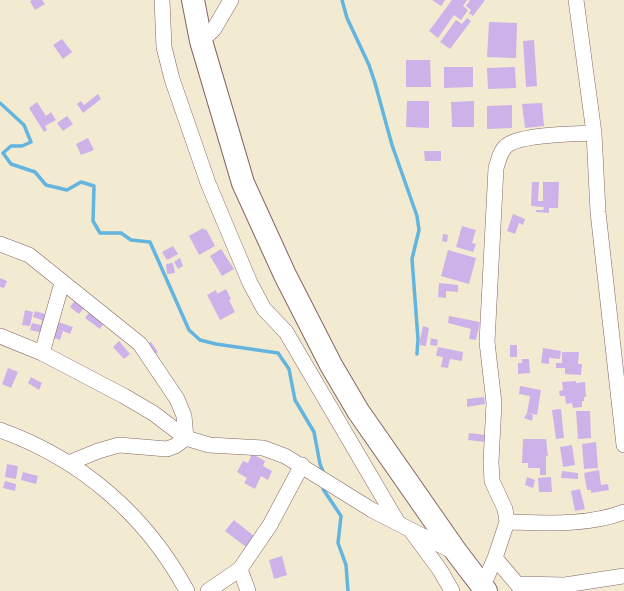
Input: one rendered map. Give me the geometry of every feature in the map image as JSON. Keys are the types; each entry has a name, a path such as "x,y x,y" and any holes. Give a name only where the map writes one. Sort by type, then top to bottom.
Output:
{"highway":[{"path":"193,0 201,41 243,183 285,275 331,365 358,410 457,553 485,589"}],"street":[{"path":"162,0 164,47 172,79 208,183 250,283 264,309 286,332 404,526 440,570 452,591"},
{"path":"201,41 214,29 231,0"},
{"path":"576,0 594,133 598,212 624,445"},
{"path":"485,589 507,522 505,509 492,481 491,462 494,403 487,342 496,168 500,154 509,144 529,138 594,133"},
{"path":"0,244 29,256 140,344 177,399 184,416 186,438"},
{"path":"42,353 62,283"},
{"path":"0,336 42,353 153,412 186,438 209,445 264,448 285,456 302,465 328,484 457,553"},
{"path":"0,430 23,438 57,454 93,479 141,523 174,566 187,591"},
{"path":"69,463 98,451 119,445 167,449 175,446 186,438"},
{"path":"208,591 240,569 270,525 302,465"},
{"path":"507,522 583,521 613,516 624,512"},
{"path":"496,558 521,588 565,586 624,576"},
{"path":"240,569 248,591"}],"building":[{"path":"42,0 45,4 35,10 30,1"},
{"path":"432,0 445,0 441,6"},
{"path":"452,0 467,0 463,6 468,10 461,20 454,15 438,38 429,31"},
{"path":"470,0 485,0 473,16 469,13 471,10 466,6"},
{"path":"467,18 471,21 450,49 440,42 456,20 462,24"},
{"path":"489,22 517,23 516,58 487,57"},
{"path":"62,39 72,52 63,59 53,45"},
{"path":"534,40 537,86 526,87 523,41"},
{"path":"406,60 430,60 431,87 406,87"},
{"path":"444,67 473,67 473,87 444,88"},
{"path":"515,67 516,88 488,89 487,68"},
{"path":"98,94 101,99 83,113 77,104 81,101 84,105"},
{"path":"407,101 429,101 429,128 406,127"},
{"path":"474,101 474,127 452,127 451,102"},
{"path":"37,102 46,116 51,112 56,120 45,126 47,130 44,132 29,108"},
{"path":"542,103 544,126 525,128 522,104"},
{"path":"512,105 512,128 487,129 487,106"},
{"path":"67,116 73,124 63,131 57,123"},
{"path":"88,138 94,150 81,155 76,144"},
{"path":"424,151 441,151 441,161 425,161"},
{"path":"532,182 539,182 538,201 543,201 543,182 559,182 558,208 549,208 549,213 536,212 536,210 543,210 544,207 531,206"},
{"path":"513,214 525,219 523,225 519,223 515,234 507,231"},
{"path":"462,226 476,230 472,243 476,244 473,252 456,247"},
{"path":"203,228 204,230 206,229 215,246 199,255 189,236"},
{"path":"443,234 448,235 447,242 442,241"},
{"path":"173,246 178,254 167,260 162,252"},
{"path":"221,249 234,269 222,276 210,256"},
{"path":"448,250 476,258 469,284 441,276"},
{"path":"180,258 183,266 178,269 174,262"},
{"path":"173,263 175,273 167,274 166,264"},
{"path":"0,278 7,281 4,288 0,287"},
{"path":"439,283 458,285 458,292 446,291 446,298 438,297"},
{"path":"226,289 231,299 229,300 235,312 220,320 207,295 216,290 217,294"},
{"path":"75,300 85,307 79,314 70,307"},
{"path":"92,309 106,320 100,329 85,318"},
{"path":"25,310 33,312 30,326 22,325"},
{"path":"35,311 48,315 43,333 30,330 32,323 41,325 42,320 33,317"},
{"path":"449,316 480,322 476,340 469,339 471,329 448,323"},
{"path":"55,321 73,327 70,334 63,331 60,340 54,338 53,342"},
{"path":"423,326 429,328 426,346 419,345"},
{"path":"431,338 438,340 437,346 430,345"},
{"path":"119,341 130,354 124,359 113,347"},
{"path":"151,342 158,352 153,355 146,345"},
{"path":"510,345 517,345 517,357 510,357"},
{"path":"438,347 463,352 462,361 450,359 448,368 441,367 443,357 436,356"},
{"path":"543,348 561,351 560,359 549,358 549,364 541,363"},
{"path":"562,352 579,352 578,364 582,364 581,375 565,374 565,368 556,368 556,363 562,363"},
{"path":"522,359 529,359 530,373 518,374 518,363 522,363"},
{"path":"8,368 18,372 11,388 2,384"},
{"path":"31,377 42,383 39,390 28,383"},
{"path":"576,381 576,383 585,382 586,397 584,397 584,401 582,401 582,407 573,408 572,403 566,404 565,396 560,396 559,391 563,390 562,382"},
{"path":"520,386 541,390 537,415 529,413 533,415 532,421 524,418 527,413 530,396 519,394"},
{"path":"484,397 485,404 467,407 467,399"},
{"path":"561,409 564,438 556,439 552,410"},
{"path":"576,411 590,411 591,438 578,439"},
{"path":"469,433 486,435 485,442 468,440"},
{"path":"523,439 546,439 548,456 546,456 546,475 540,475 540,468 528,468 528,463 522,463"},
{"path":"596,442 598,468 584,469 582,444"},
{"path":"572,445 575,465 563,467 560,447"},
{"path":"252,454 265,461 263,466 272,471 268,480 261,476 255,489 244,483 247,478 237,472 243,461 248,463"},
{"path":"7,464 18,466 16,479 5,477"},
{"path":"599,470 601,485 608,484 609,490 591,493 591,490 587,490 584,473"},
{"path":"562,471 578,473 578,479 561,478"},
{"path":"23,472 38,476 36,484 21,480"},
{"path":"527,477 535,480 533,488 525,485"},
{"path":"551,477 552,492 539,492 538,478"},
{"path":"5,481 16,484 15,491 3,488"},
{"path":"580,489 585,509 575,511 571,491"},
{"path":"234,520 254,536 246,547 225,531"},
{"path":"282,556 287,575 274,579 269,560"}],"waterway":[{"path":"342,0 347,18 369,65 392,145 417,216 419,230 412,259 418,339 417,354"},
{"path":"0,103 24,125 31,142 22,146 11,146 3,153 11,164 35,172 46,185 67,190 81,182 94,186 93,221 100,233 121,233 131,240 150,242 189,330 200,340 216,344 278,353 289,369 295,400 314,432 320,464 324,474"},
{"path":"326,486 323,489 341,516 338,543 346,565 348,591"}]}
